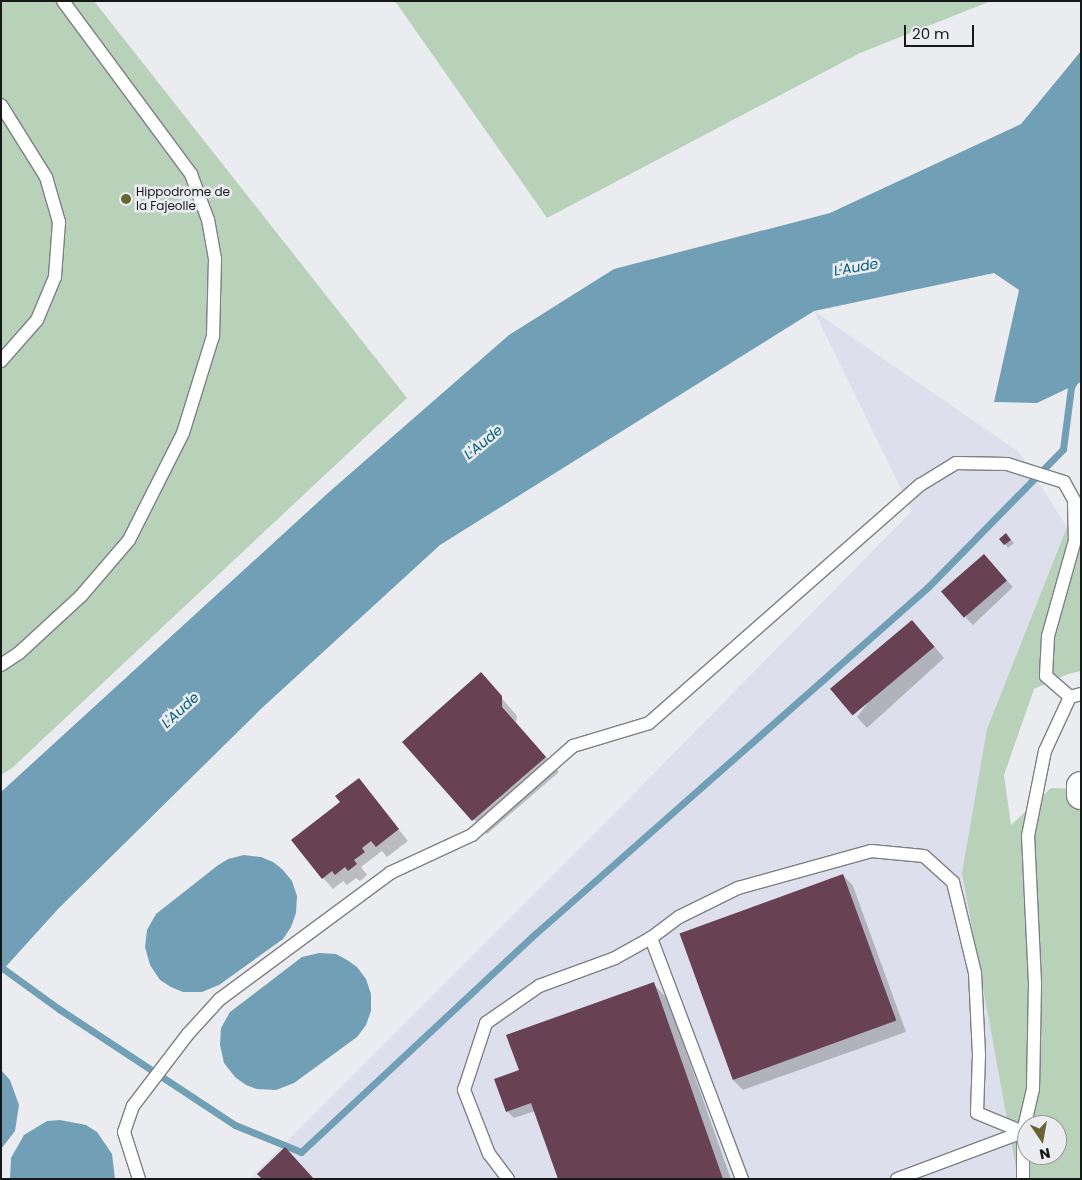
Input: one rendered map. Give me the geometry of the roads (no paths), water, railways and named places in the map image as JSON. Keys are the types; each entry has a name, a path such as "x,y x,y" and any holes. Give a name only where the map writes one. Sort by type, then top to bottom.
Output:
{"main road":[{"path":"1081,786 1081,796"}],"lane":[{"path":"1,665 19,653 81,596 129,540 183,433 213,336 215,259 208,220 191,174 63,1"},
{"path":"1,105 46,177 59,222 55,277 37,320 1,361"},
{"path":"139,1179 124,1132 133,1106 188,1034 220,998 390,873 472,835 573,746 649,723 920,485 956,463 1007,464 1064,482 1074,500 1074,540 1048,636 1046,676 1075,696 1045,751 1028,836 1035,983 1033,1089 1026,1115"},
{"path":"508,1179 489,1154 464,1090 486,1023 539,986 615,958 652,938 679,917 747,885 870,851 924,856 953,882 975,973 979,1055 977,1113 1017,1130"},
{"path":"652,938 742,1179"},
{"path":"897,1179 1017,1134"},
{"path":"1023,1165 1023,1179"}],"water":[{"name":"L'Aude","path":"1081,51 1081,382 1037,403 994,402 1019,290 994,273 814,311 440,545 263,707 58,909 1,972 1,792 328,493 509,335 614,269 830,213 1021,124"},
{"path":"244,855 261,857 273,862 292,881 297,896 296,913 291,927 283,939 219,985 202,992 183,992 171,987 160,980 150,965 145,947 147,930 156,914 217,866 228,859"},
{"path":"319,953 336,954 347,960 357,967 366,979 371,994 371,1011 366,1025 357,1037 294,1083 276,1090 257,1089 246,1085 235,1077 224,1063 220,1045 221,1028 230,1012 302,957"},
{"path":"1,1070 10,1080 19,1105 15,1131 1,1149"},
{"path":"60,1120 86,1125 97,1132 112,1154 115,1179 10,1179 11,1158 24,1135 47,1121"}],"waterway":[{"path":"1,967 59,1009 235,1125 301,1152 535,934 928,587 1063,449 1071,387 1081,370"}],"place":[{"name":"Hippodrome de la Fajeolle","path":"126,199"}]}
